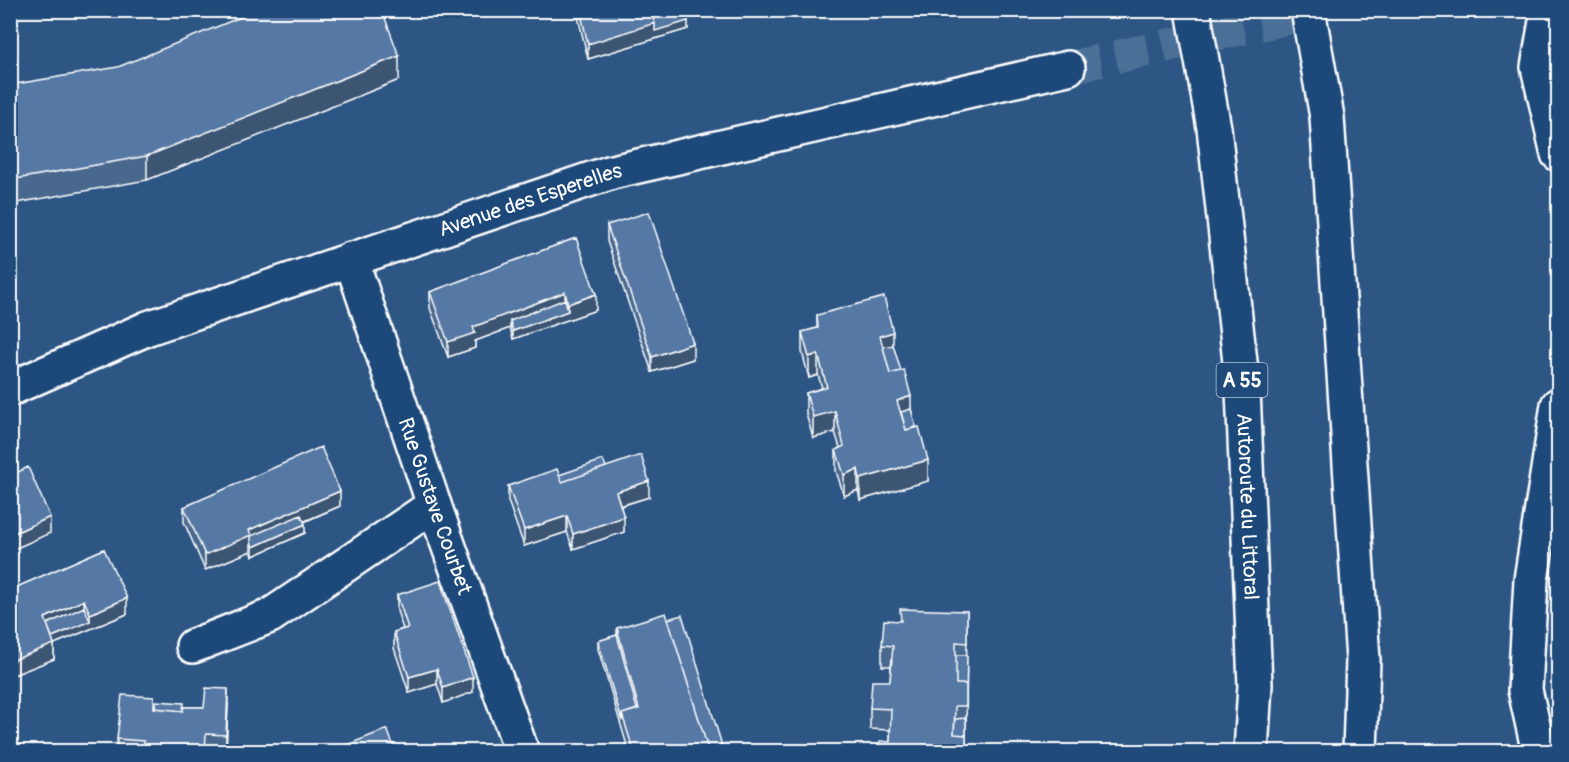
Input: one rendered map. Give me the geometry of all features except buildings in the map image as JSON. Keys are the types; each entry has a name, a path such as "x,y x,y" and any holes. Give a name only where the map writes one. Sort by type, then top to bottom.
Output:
{"main road":[{"name":"Autoroute du Littoral","path":"1193,10 1214,128 1243,389 1255,685 1251,752"},
{"path":"1308,10 1327,117 1363,660 1360,752"},
{"path":"1548,10 1538,67 1558,154"},
{"name":"Avenue des Esperelles","path":"10,390 148,328 612,172 1068,68"},
{"name":"Rue Gustave Courbet","path":"351,259 434,505 522,752"},
{"path":"1539,752 1525,690 1531,579 1558,405"},
{"path":"194,646 270,616 434,505"}],"tunnel":[{"path":"1068,68 1324,10"}]}
